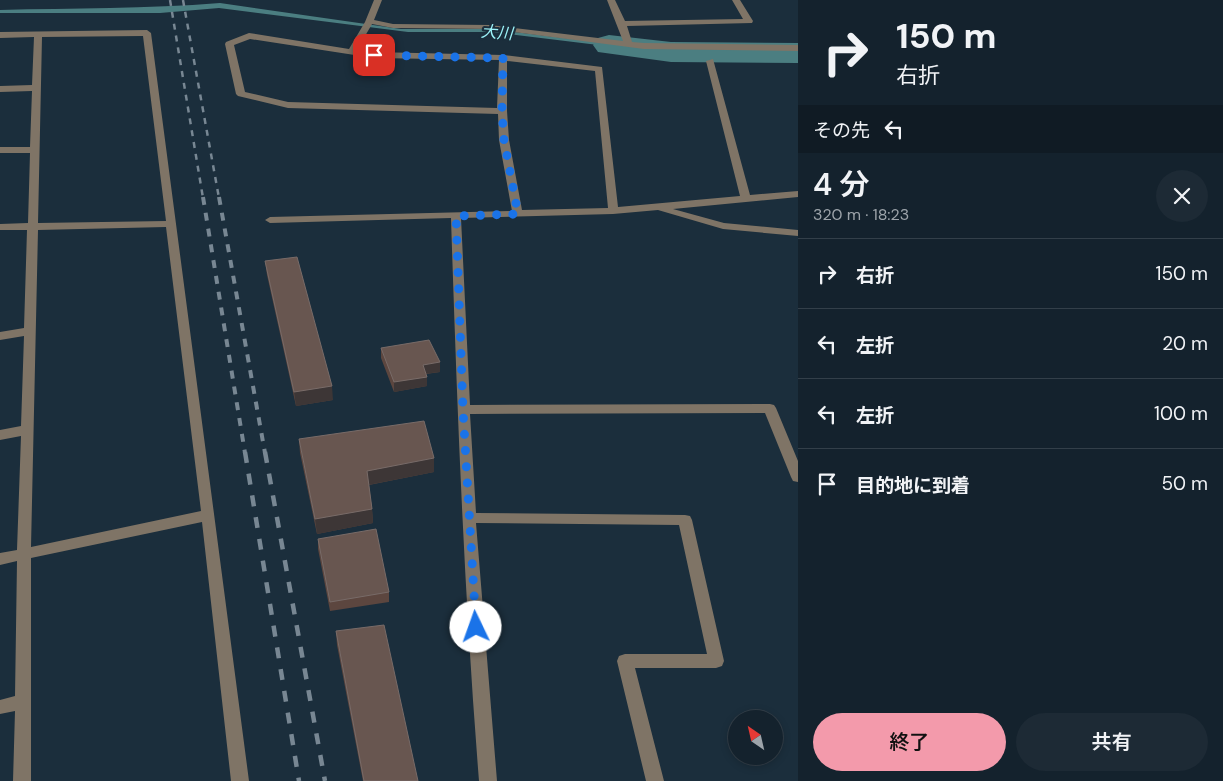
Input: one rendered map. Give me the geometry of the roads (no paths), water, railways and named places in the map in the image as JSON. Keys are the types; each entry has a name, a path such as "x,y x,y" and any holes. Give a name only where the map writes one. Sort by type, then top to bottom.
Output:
{"street":[{"path":"351,52 368,24 378,0"},
{"path":"611,0 629,45"},
{"path":"622,24 749,20 736,0"},
{"path":"368,24 509,29 629,45 798,48"},
{"path":"0,35 146,33 240,781"},
{"path":"22,781 24,554 38,34"},
{"path":"502,111 288,105 241,94 229,44 249,36 374,55 503,58 599,69 613,211"},
{"path":"503,58 502,111 504,140 518,214"},
{"path":"710,62 746,198"},
{"path":"0,89 37,88"},
{"path":"0,150 35,150"},
{"path":"270,220 613,211 798,194"},
{"path":"656,207 722,226 798,233"},
{"path":"456,216 463,410 482,718 488,781"},
{"path":"0,227 170,224"},
{"path":"0,336 30,331"},
{"path":"463,410 770,408 798,477"},
{"path":"0,435 27,430"},
{"path":"0,559 208,515"},
{"path":"470,518 685,520 716,661 625,661 655,781"},
{"path":"0,707 24,701"}],"water":[{"path":"220,3 401,29 490,29 673,51 672,54 491,32 408,32 219,8 160,13 0,13 0,10"}],"waterway":[{"name":"大川","path":"609,45 671,52 798,53"}],"railway":[{"path":"170,0 203,198"},
{"path":"183,0 219,198"},
{"path":"203,197 245,453"},
{"path":"219,197 265,453"},
{"path":"245,452 299,781"},
{"path":"265,452 325,781"}]}
